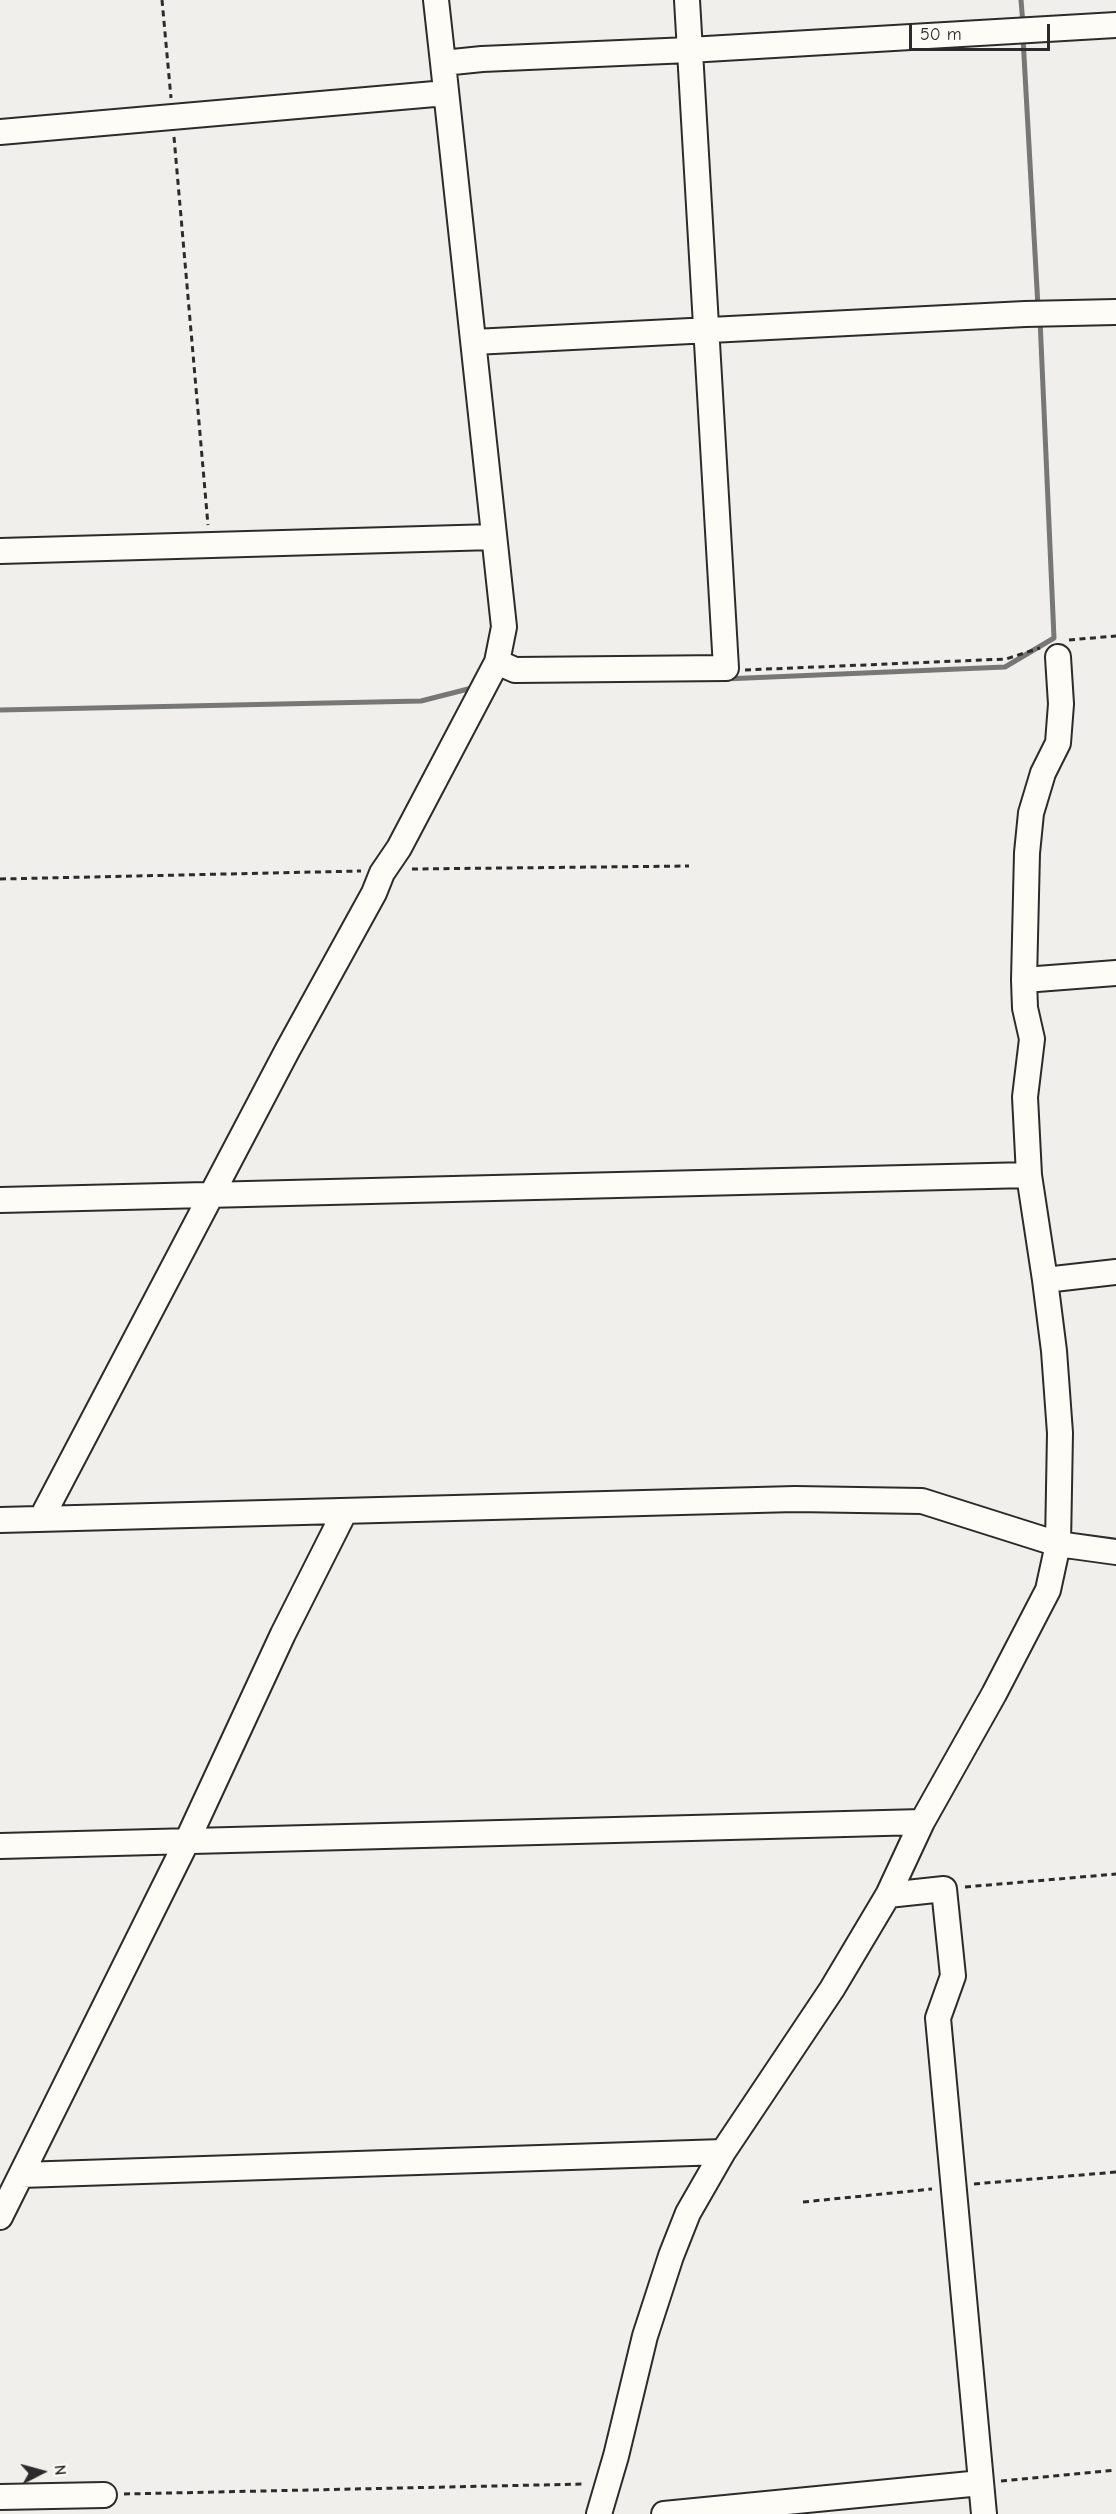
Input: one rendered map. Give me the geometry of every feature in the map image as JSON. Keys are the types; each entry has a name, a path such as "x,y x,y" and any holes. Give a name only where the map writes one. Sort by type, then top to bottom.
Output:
{"street":[{"path":"41,1519 287,1051 374,893 382,873 399,848 496,662 504,627 436,0"},
{"path":"496,662 515,670 726,669 687,0"},
{"path":"443,63 482,58 689,50 1116,25"},
{"path":"0,132 446,93"},
{"path":"474,342 707,332 1025,314 1116,312"},
{"path":"0,551 494,537"},
{"path":"598,2514 608,2484 645,2336 671,2256 688,2213 723,2152 832,1989 888,1895 922,1821 994,1694 1048,1590 1058,1544 1060,1433 1054,1351 1029,1175 1024,1097 1032,1039 1025,1008 1024,980 1027,853 1031,813 1043,773 1058,743 1060,704 1057,648"},
{"path":"1024,980 1116,973"},
{"path":"0,1200 1029,1175"},
{"path":"1045,1280 1116,1272"},
{"path":"0,1520 795,1499 922,1501 1058,1544 1116,1552"},
{"path":"0,2217 188,1841 283,1634 345,1511"},
{"path":"0,1846 922,1821"},
{"path":"888,1895 944,1889 952,1976 938,2018 984,2514"},
{"path":"21,2175 723,2152"},
{"path":"664,2514 981,2483"},
{"path":"0,2497 104,2495"}],"path":[{"path":"162,0 209,545"},
{"path":"736,670 1006,659 1116,636"},
{"path":"0,879 355,871 382,873 394,869 689,866"},
{"path":"944,1889 1116,1874"},
{"path":"981,2483 1116,2470"},
{"path":"104,2495 608,2484"}],"waterway":[{"path":"1021,0 1023,25"},
{"path":"1023,38 1038,307"},
{"path":"724,679 1005,667 1054,638 1040,319"},
{"path":"0,710 421,701 476,687"}]}
